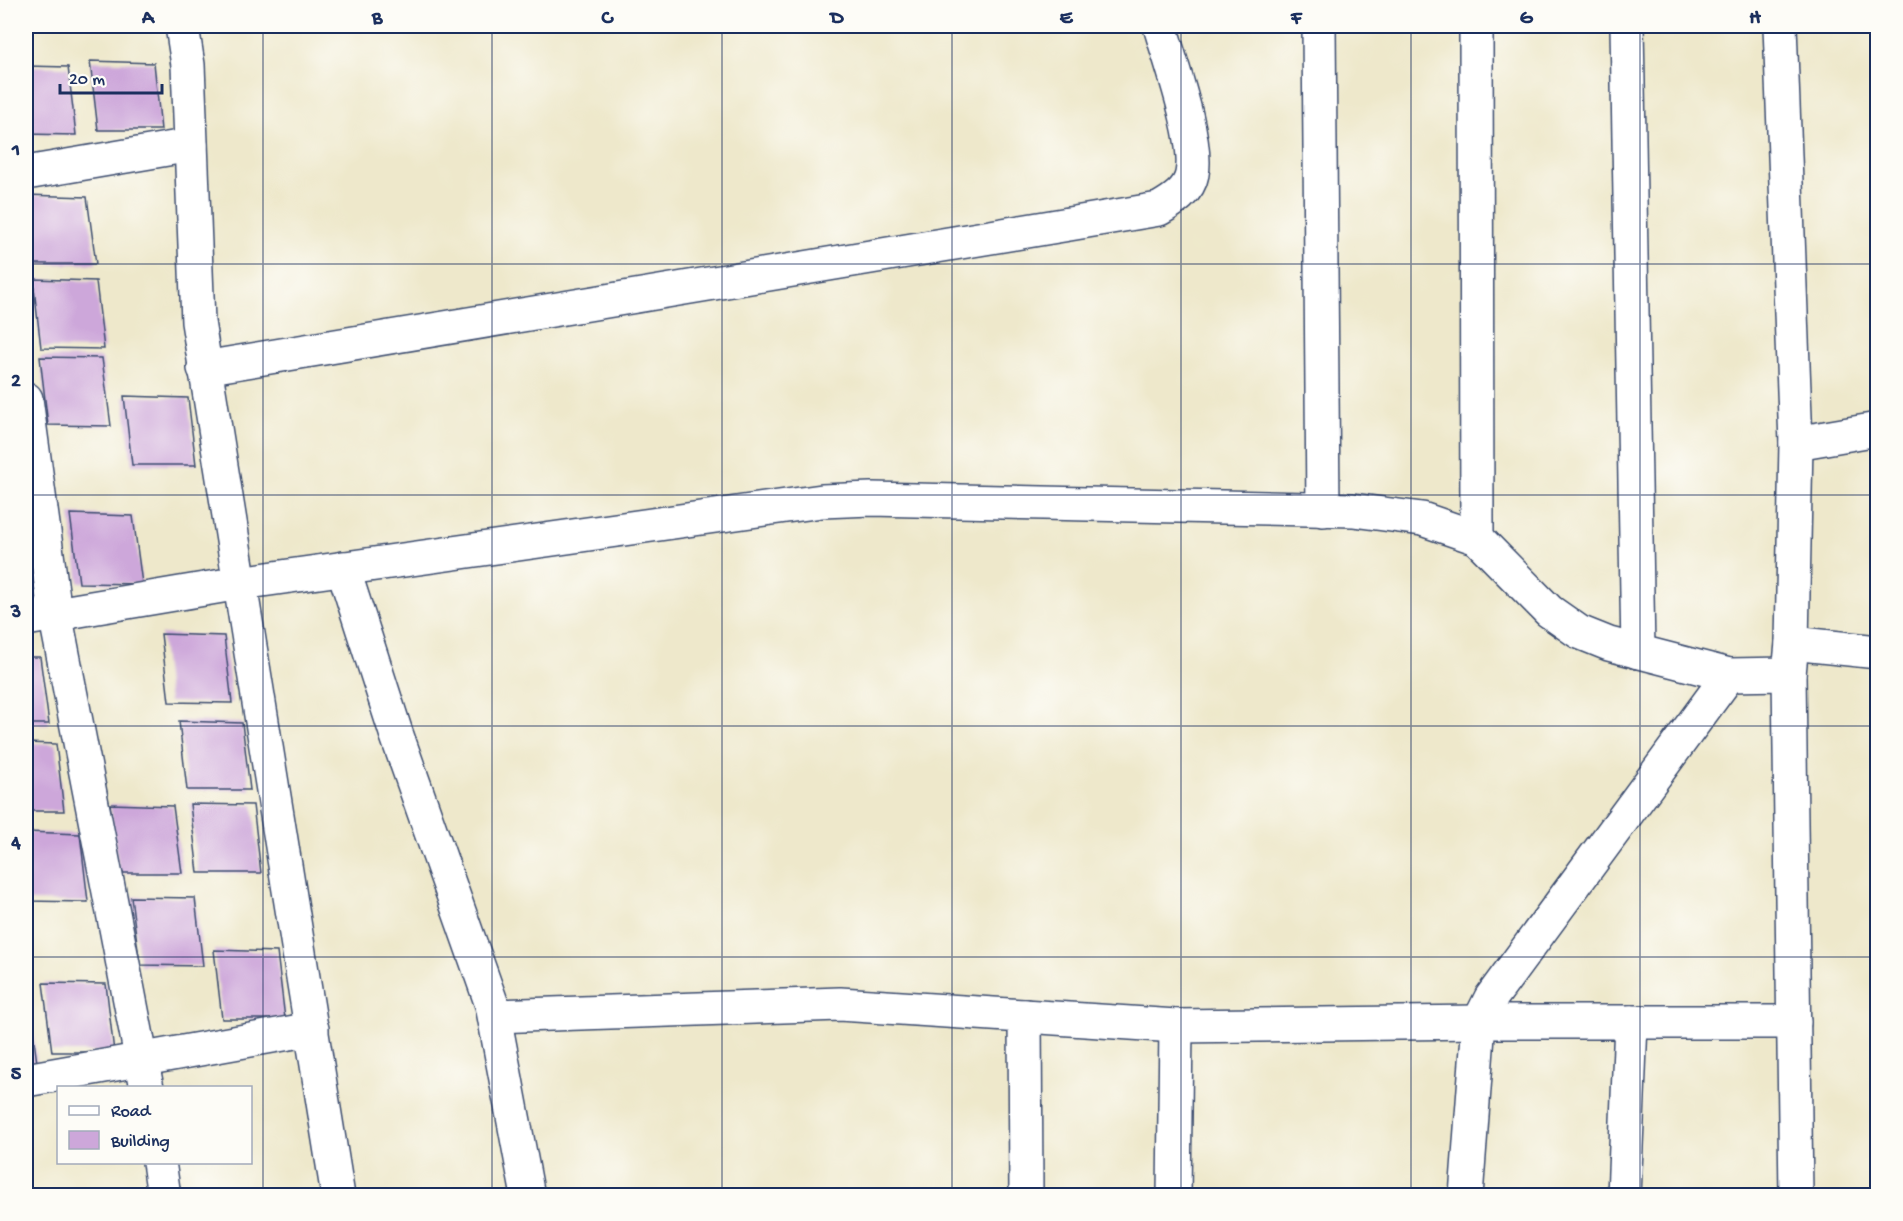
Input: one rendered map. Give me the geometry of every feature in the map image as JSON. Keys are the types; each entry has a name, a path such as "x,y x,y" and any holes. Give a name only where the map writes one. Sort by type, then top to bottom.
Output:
{"street":[{"path":"182,26 188,66 198,322 204,368 338,1196"},
{"path":"204,368 1159,209 1180,197 1192,176 1194,149 1160,26"},
{"path":"1319,26 1323,510"},
{"path":"1476,26 1477,538"},
{"path":"1627,26 1638,652"},
{"path":"1780,26 1796,443 1790,658 1796,1196"},
{"path":"26,173 191,145"},
{"path":"26,399 40,616 145,1075"},
{"path":"1796,443 1878,429"},
{"path":"40,616 343,568 822,501 871,499 1353,510 1422,519 1477,538 1549,611 1578,632 1638,652 1729,675 1790,658 1878,652"},
{"path":"343,568 396,733 495,1016 528,1196"},
{"path":"1466,1196 1479,1022 1491,998 1729,675"},
{"path":"495,1016 840,1004 1176,1026 1479,1022 1794,1022"},
{"path":"1025,1016 1026,1196"},
{"path":"1624,1196 1631,1022"},
{"path":"1174,1196 1176,1026"},
{"path":"26,1080 145,1075 312,1029"},
{"path":"159,1164 164,1196"}],"building":[{"path":"90,61 154,63 161,130 98,130"},
{"path":"26,66 68,67 76,135 26,134"},
{"path":"26,195 87,197 96,264 32,264"},
{"path":"33,279 96,281 104,349 41,348"},
{"path":"40,357 102,358 111,426 48,425"},
{"path":"124,396 188,398 196,465 132,465"},
{"path":"70,514 133,516 142,584 79,583"},
{"path":"161,634 224,636 232,703 169,702"},
{"path":"26,657 40,657 49,724 26,724"},
{"path":"179,721 242,723 250,790 187,790"},
{"path":"26,743 56,744 64,811 26,811"},
{"path":"110,804 173,806 182,873 119,873"},
{"path":"190,804 253,805 261,873 198,873"},
{"path":"26,832 80,834 88,902 26,901"},
{"path":"131,897 195,898 203,966 140,965"},
{"path":"214,950 277,952 285,1019 222,1019"},
{"path":"43,983 106,984 114,1052 52,1052"},
{"path":"26,996 28,996 37,1063 26,1063"}]}
